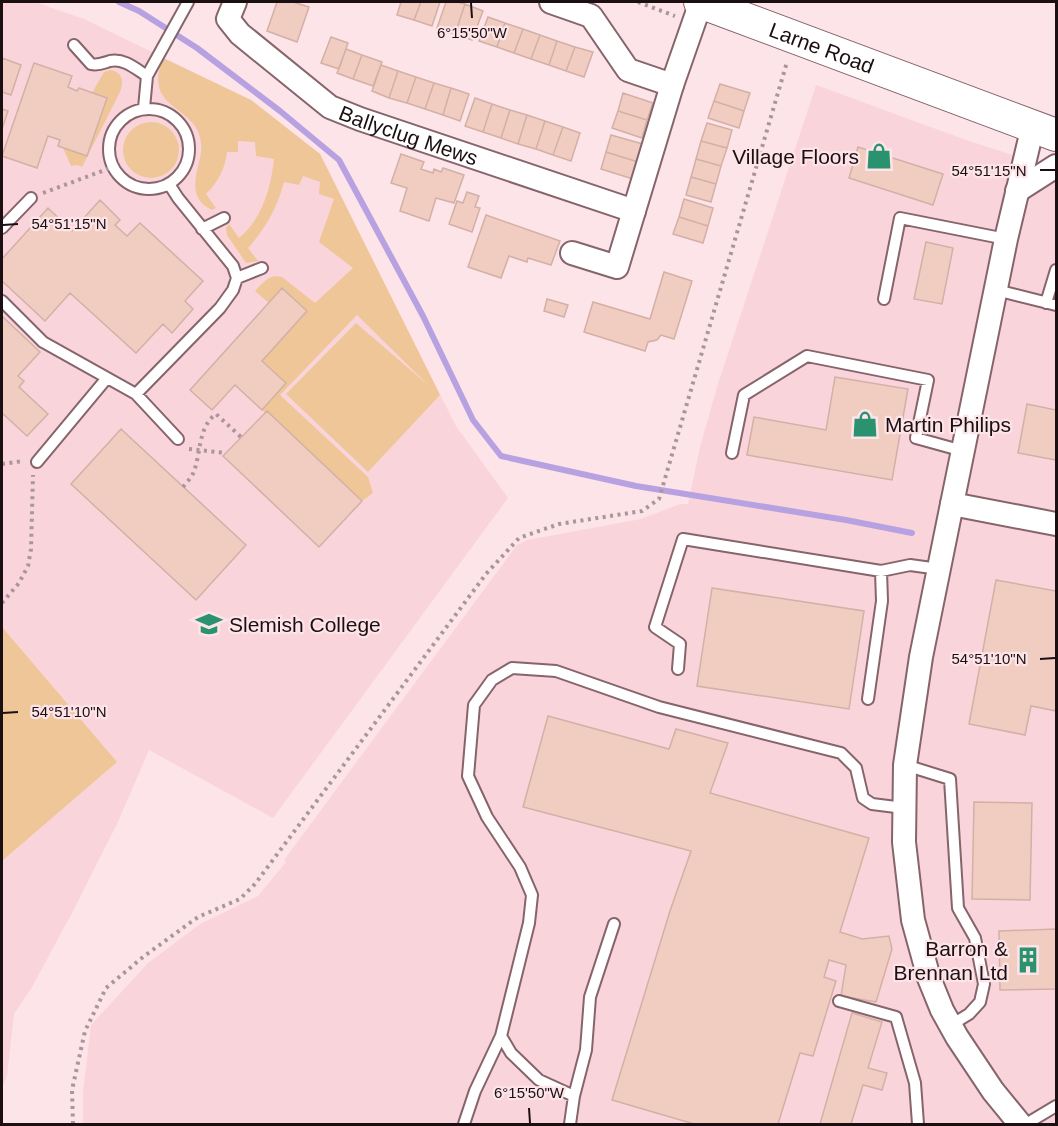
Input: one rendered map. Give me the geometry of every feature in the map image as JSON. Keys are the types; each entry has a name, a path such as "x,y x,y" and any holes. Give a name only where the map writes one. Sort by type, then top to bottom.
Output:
{"street":[{"name":"Ballyclug Mews","path":"235,2 228,18 240,34 330,107 634,211"},
{"path":"551,2 591,16 628,70 672,85"},
{"path":"572,253 617,267 672,85 700,2"},
{"name":"Larne Road","path":"700,2 1047,129"},
{"path":"1016,1123 942,1010 929,978 913,920 904,842 905,765 921,657 1006,239 1017,191 1047,129"},
{"path":"1017,191 1056,165"},
{"path":"952,504 1056,524"}],"lane":[{"path":"144,108 147,75 187,3"},
{"path":"74,45 91,64 97,65 113,60 123,61 147,75"},
{"path":"144,108 158,109 171,114 188,136 190,150 187,163 180,175 169,184 144,189 131,185 113,167 109,148 113,130 121,119 132,112 144,108"},
{"path":"136,394 220,308 234,290 237,278 233,266 169,184"},
{"path":"2,228 31,198"},
{"path":"202,229 224,218"},
{"path":"884,299 900,218 1006,239"},
{"path":"237,278 262,268"},
{"path":"996,290 1051,304 1056,270"},
{"path":"2,301 43,342 136,394 178,439"},
{"path":"732,453 744,395 807,356 928,380 916,438 963,451"},
{"path":"37,462 107,378"},
{"path":"678,669 680,644 655,627 682,539 881,571 910,565 939,569"},
{"path":"868,699 882,602 881,571"},
{"path":"464,1125 475,1091 501,1036 529,923 532,895 520,867 487,817 468,776 474,705 492,680 512,668 556,671 658,707 841,753 856,768 863,798 872,804 904,808"},
{"path":"905,765 950,779 958,908 975,938 984,984 980,1002 969,1014 951,1025"},
{"path":"570,1125 574,1096 586,1050 590,997 614,924"},
{"path":"839,1001 896,1017 915,1083 918,1125"},
{"path":"501,1036 511,1053 538,1080 574,1096"},
{"path":"1016,1123 1056,1106"}],"path":[{"path":"73,1125 72,1090 85,1031 106,988 143,957 198,917 240,899 255,884 486,574 519,538 559,524 642,511 658,499 790,53"},
{"path":"31,198 113,167"},
{"path":"183,487 195,470 209,419 216,414 241,437"},
{"path":"178,439 188,449 226,453"},
{"path":"2,603 19,583 28,566 31,549 33,470 37,462"}],"shaded area":[{"name":"Slemish College","path":"2,2 35,2 84,19 251,100 320,154 456,426 508,498 273,818 149,750 117,824 72,913 32,987 14,1014 7,1077 2,1087"},
{"path":"163,58 251,100 320,154 440,395 368,472 286,394 356,323 428,385 357,315 280,395 368,477 373,493 362,501 262,410 286,383 262,361 307,311 283,288 269,303 255,291 270,278 282,277 315,303 353,268 319,242 334,199 319,194 320,182 303,176 299,185 284,182 270,217 248,248 258,261 246,263 227,235 226,228 229,224 239,238 254,222 268,192 274,159 256,156 255,142 238,141 238,152 227,152 220,175 206,194 216,208 212,210 204,205 198,198 195,184 201,152 200,136 194,125 166,100 160,90 158,76"},
{"path":"111,70 122,78 120,92 82,167 71,166 63,148 87,156 107,99 92,93 104,72"},
{"path":"816,85 966,140 1056,169 1056,1124 83,1124 83,1092 91,1025 148,963 200,924 258,896 286,862 284,860 517,545 527,540 641,519 680,504 688,504 700,447 717,387"},
{"path":"151,122 162,124 171,130 177,139 179,150 177,161 171,170 162,176 151,178 140,176 131,170 125,161 123,150 125,139 131,130 140,124"},
{"path":"2,627 117,762 2,861"}],"building":[{"path":"277,2 293,2 309,7 297,42 267,31"},
{"path":"401,2 421,2 414,20 397,15"},
{"path":"421,2 440,2 432,26 414,20"},
{"path":"446,2 465,4 455,34 437,28"},
{"path":"465,4 483,11 472,40 455,34"},
{"path":"488,17 505,23 497,47 479,41"},
{"path":"505,23 523,29 514,53 497,47"},
{"path":"523,29 540,35 531,59 514,53"},
{"path":"540,35 557,41 549,65 531,59"},
{"path":"331,37 348,43 339,69 321,63"},
{"path":"557,41 575,47 566,71 549,65"},
{"path":"575,47 593,52 584,77 566,71"},
{"path":"346,49 362,55 353,79 337,73"},
{"path":"362,55 382,62 373,86 353,79"},
{"path":"2,58 21,65 11,95 2,92"},
{"path":"34,63 72,76 68,87 77,91 79,88 107,98 87,156 58,146 60,140 48,136 37,168 2,156"},
{"path":"381,65 398,71 389,98 372,91"},
{"path":"398,71 416,77 407,103 389,98"},
{"path":"416,77 434,83 425,109 407,103"},
{"path":"434,83 451,88 443,115 425,109"},
{"path":"720,84 750,93 744,111 714,101"},
{"path":"451,88 469,94 460,121 443,115"},
{"path":"623,93 653,103 647,120 618,111"},
{"path":"475,98 492,104 483,132 465,126"},
{"path":"714,101 744,111 739,128 708,118"},
{"path":"492,104 510,110 501,138 483,132"},
{"path":"2,109 8,111 2,129"},
{"path":"510,110 527,115 518,144 501,138"},
{"path":"618,111 647,120 642,138 612,128"},
{"path":"527,115 545,121 536,149 518,144"},
{"path":"545,121 563,127 553,155 536,149"},
{"path":"707,123 732,130 727,148 701,141"},
{"path":"563,127 580,133 571,161 553,155"},
{"path":"611,135 643,144 638,162 606,152"},
{"path":"701,141 727,148 721,166 696,159"},
{"path":"858,147 943,174 933,205 849,178"},
{"path":"606,152 638,162 633,179 601,169"},
{"path":"401,154 424,162 421,169 433,173 434,169 441,172 443,168 464,175 454,203 436,198 429,221 400,211 407,188 391,183"},
{"path":"696,159 721,166 716,184 691,177"},
{"path":"691,177 716,184 711,202 686,195"},
{"path":"467,192 479,196 475,207 480,208 472,232 449,224 457,201 463,203"},
{"path":"684,199 713,208 708,226 679,217"},
{"path":"100,200 120,220 115,225 127,236 140,223 203,281 185,301 193,309 172,333 163,324 136,353 70,293 45,321 2,281 2,259 48,208 72,231"},
{"path":"486,215 560,241 551,265 528,258 527,262 509,256 501,278 468,267"},
{"path":"679,217 708,226 703,243 673,234"},
{"path":"926,242 953,248 942,304 914,299"},
{"path":"664,272 692,281 674,339 661,335 657,340 648,342 645,351 584,332 593,302 650,319"},
{"path":"282,288 307,311 262,361 286,383 262,410 235,385 212,410 190,390"},
{"path":"547,299 568,305 564,317 544,311"},
{"path":"2,316 40,352 18,376 24,381 19,387 48,414 27,436 2,413"},
{"name":"Martin Philips","path":"835,377 908,389 892,480 747,455 754,417 826,430"},
{"path":"1027,404 1056,410 1056,460 1018,453"},
{"path":"267,411 362,501 319,547 223,456"},
{"path":"121,429 246,545 196,600 71,484"},
{"path":"996,580 1056,591 1056,711 1031,706 1025,735 969,724"},
{"path":"712,588 864,611 849,709 697,686"},
{"path":"548,716 669,749 676,729 728,743 710,793 869,838 840,932 862,939 889,936 892,949 876,1002 841,996 846,965 829,960 824,977 836,981 813,1056 800,1053 778,1124 694,1124 612,1100 670,911 691,851 523,807"},
{"path":"974,802 1032,803 1030,900 972,899"},
{"name":"Barron & Brennan Ltd","path":"1056,929 1056,989 1000,990 999,931"},
{"path":"852,1013 882,1022 868,1068 887,1073 882,1090 863,1085 851,1124 820,1124"}],"waterway":[{"path":"119,2 139,11 197,48 280,111 339,160 423,316 473,420 501,456 636,486 912,533"}],"place":[{"name":"Village Floors","path":"879,156"},
{"name":"Martin Philips","path":"865,424"},
{"name":"Slemish College","path":"209,624"},
{"name":"Barron & Brennan Ltd","path":"1028,960"}]}
